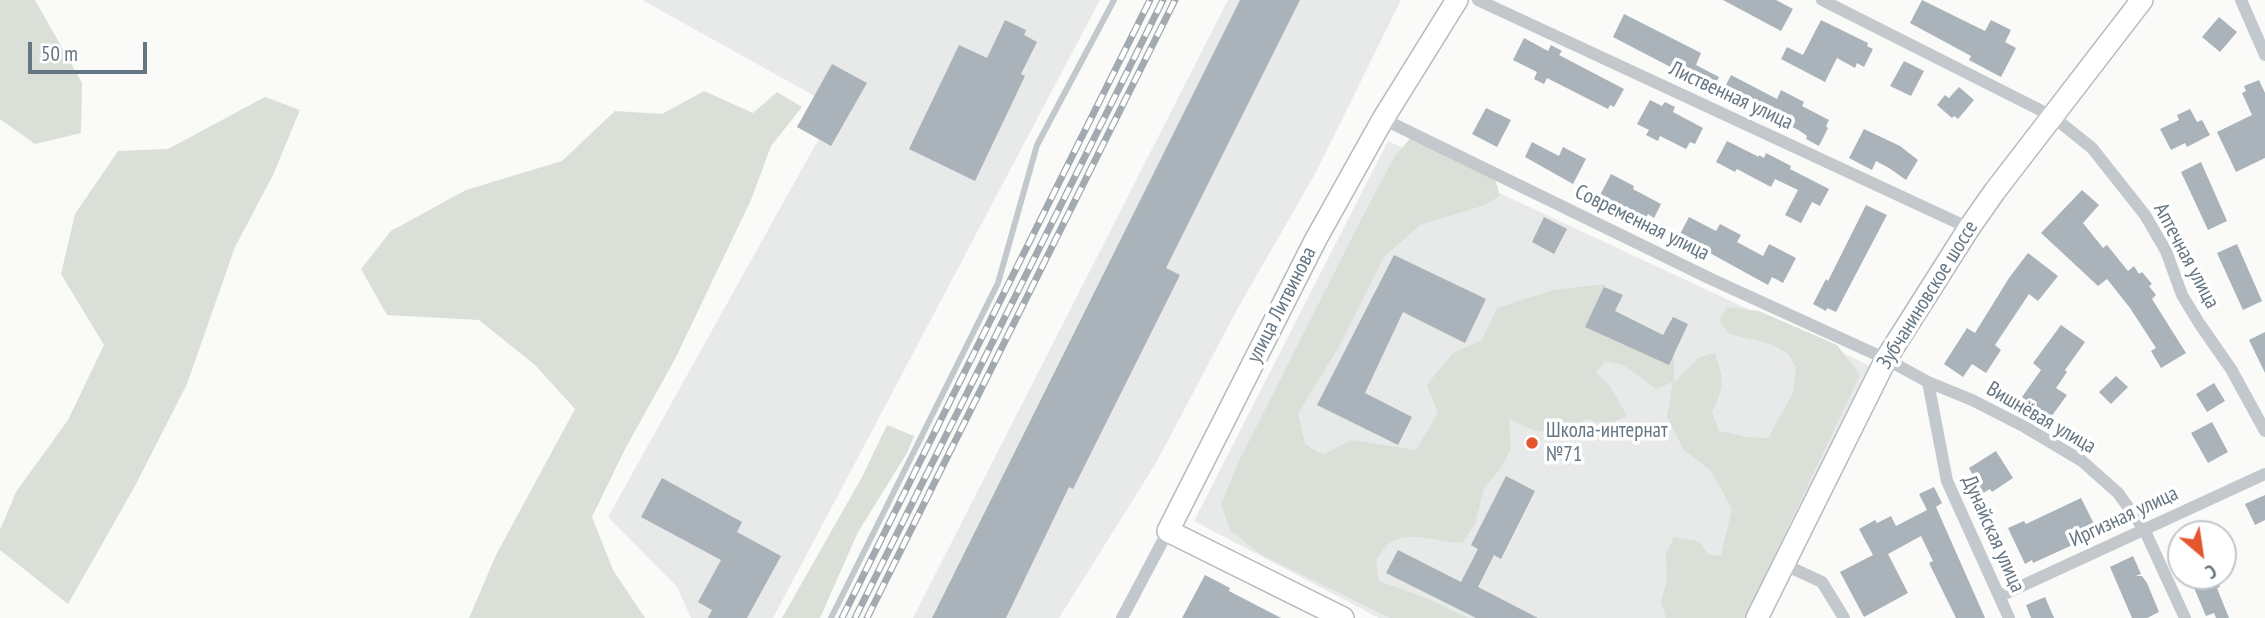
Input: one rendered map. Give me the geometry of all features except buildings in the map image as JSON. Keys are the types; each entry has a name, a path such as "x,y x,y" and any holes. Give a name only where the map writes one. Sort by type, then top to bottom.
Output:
{"main road":[{"name":"улица Литвинова","path":"1168,531 1316,239 1383,119 1457,0"},
{"name":"Зубчаниновское шоссе","path":"1757,618 1886,359 1969,228 2142,0"},
{"path":"1168,531 1343,618"}],"street":[{"name":"Лиственная улица","path":"1478,0 1969,228"},
{"name":"Аптечная улица","path":"1822,0 2052,116 2092,148 2146,215 2166,251 2182,295 2231,369 2265,431"},
{"path":"2241,0 2265,55"},
{"name":"Современная улица","path":"1383,119 1711,279 1886,359"},
{"name":"Вишнёвая улица","path":"1886,359 1928,382 1972,400 2025,427 2082,461 2118,493 2144,529 2185,618"},
{"name":"Дунайская улица","path":"1928,382 1947,481 2009,618"},
{"name":"Иргизная улица","path":"2000,596 2265,474"},
{"name":"улица Литвинова","path":"1122,618 1168,531"},
{"path":"1783,564 1822,582 1844,618"}],"lane":[{"path":"831,618 998,283 1037,145 1114,0"}],"shaded area":[{"path":"0,0 35,0 82,83 81,133 35,144 0,119"},
{"path":"642,0 1100,0 773,618 691,618 677,587 608,517 836,108"},
{"path":"1228,0 1401,0 1315,174 1239,306 1156,463 1059,618 913,618"},
{"path":"704,91 753,113 777,92 802,107 771,146 751,200 675,359 625,449 592,517 613,570 645,618 469,618 496,555 575,409 535,365 479,320 387,315 361,269 391,231 466,190 562,161 615,111 662,114"},
{"path":"265,97 300,110 273,175 235,247 187,384 135,486 68,604 0,550 0,530 16,492 68,420 104,345 61,274 75,214 118,151 168,149"},
{"path":"1414,134 1494,175 1500,196 1482,206 1421,224 1384,257 1337,350 1298,413 1305,444 1323,455 1351,440 1416,450 1438,413 1427,385 1453,353 1482,340 1497,308 1553,290 1604,284 1613,302 1603,320 1674,354 1674,382 1700,357 1715,353 1722,383 1712,412 1719,431 1768,438 1793,393 1796,367 1788,354 1772,344 1729,334 1719,321 1727,307 1759,311 1837,345 1860,375 1745,618 1666,618 1661,602 1667,581 1666,554 1674,537 1698,541 1709,555 1721,556 1732,509 1711,471 1683,449 1667,416 1673,382 1656,389 1623,365 1605,361 1596,373 1610,386 1627,416 1607,425 1586,419 1562,435 1533,430 1509,419 1511,449 1500,469 1484,488 1475,524 1462,543 1407,537 1388,544 1376,560 1379,581 1431,600 1467,618 1390,618 1262,555 1231,531 1221,505 1237,465 1365,212 1395,156"},
{"name":"Школа-интернат №71","path":"1388,141 1870,366 1746,618 1379,618 1194,521"},
{"path":"887,425 914,436 907,453 858,532 820,618 782,618 862,477"}],"railway":[{"path":"842,618 1150,0"},
{"path":"855,618 1163,0"},
{"path":"867,618 1175,0"}],"place":[{"name":"Школа-интернат №71","path":"1532,443"}]}
